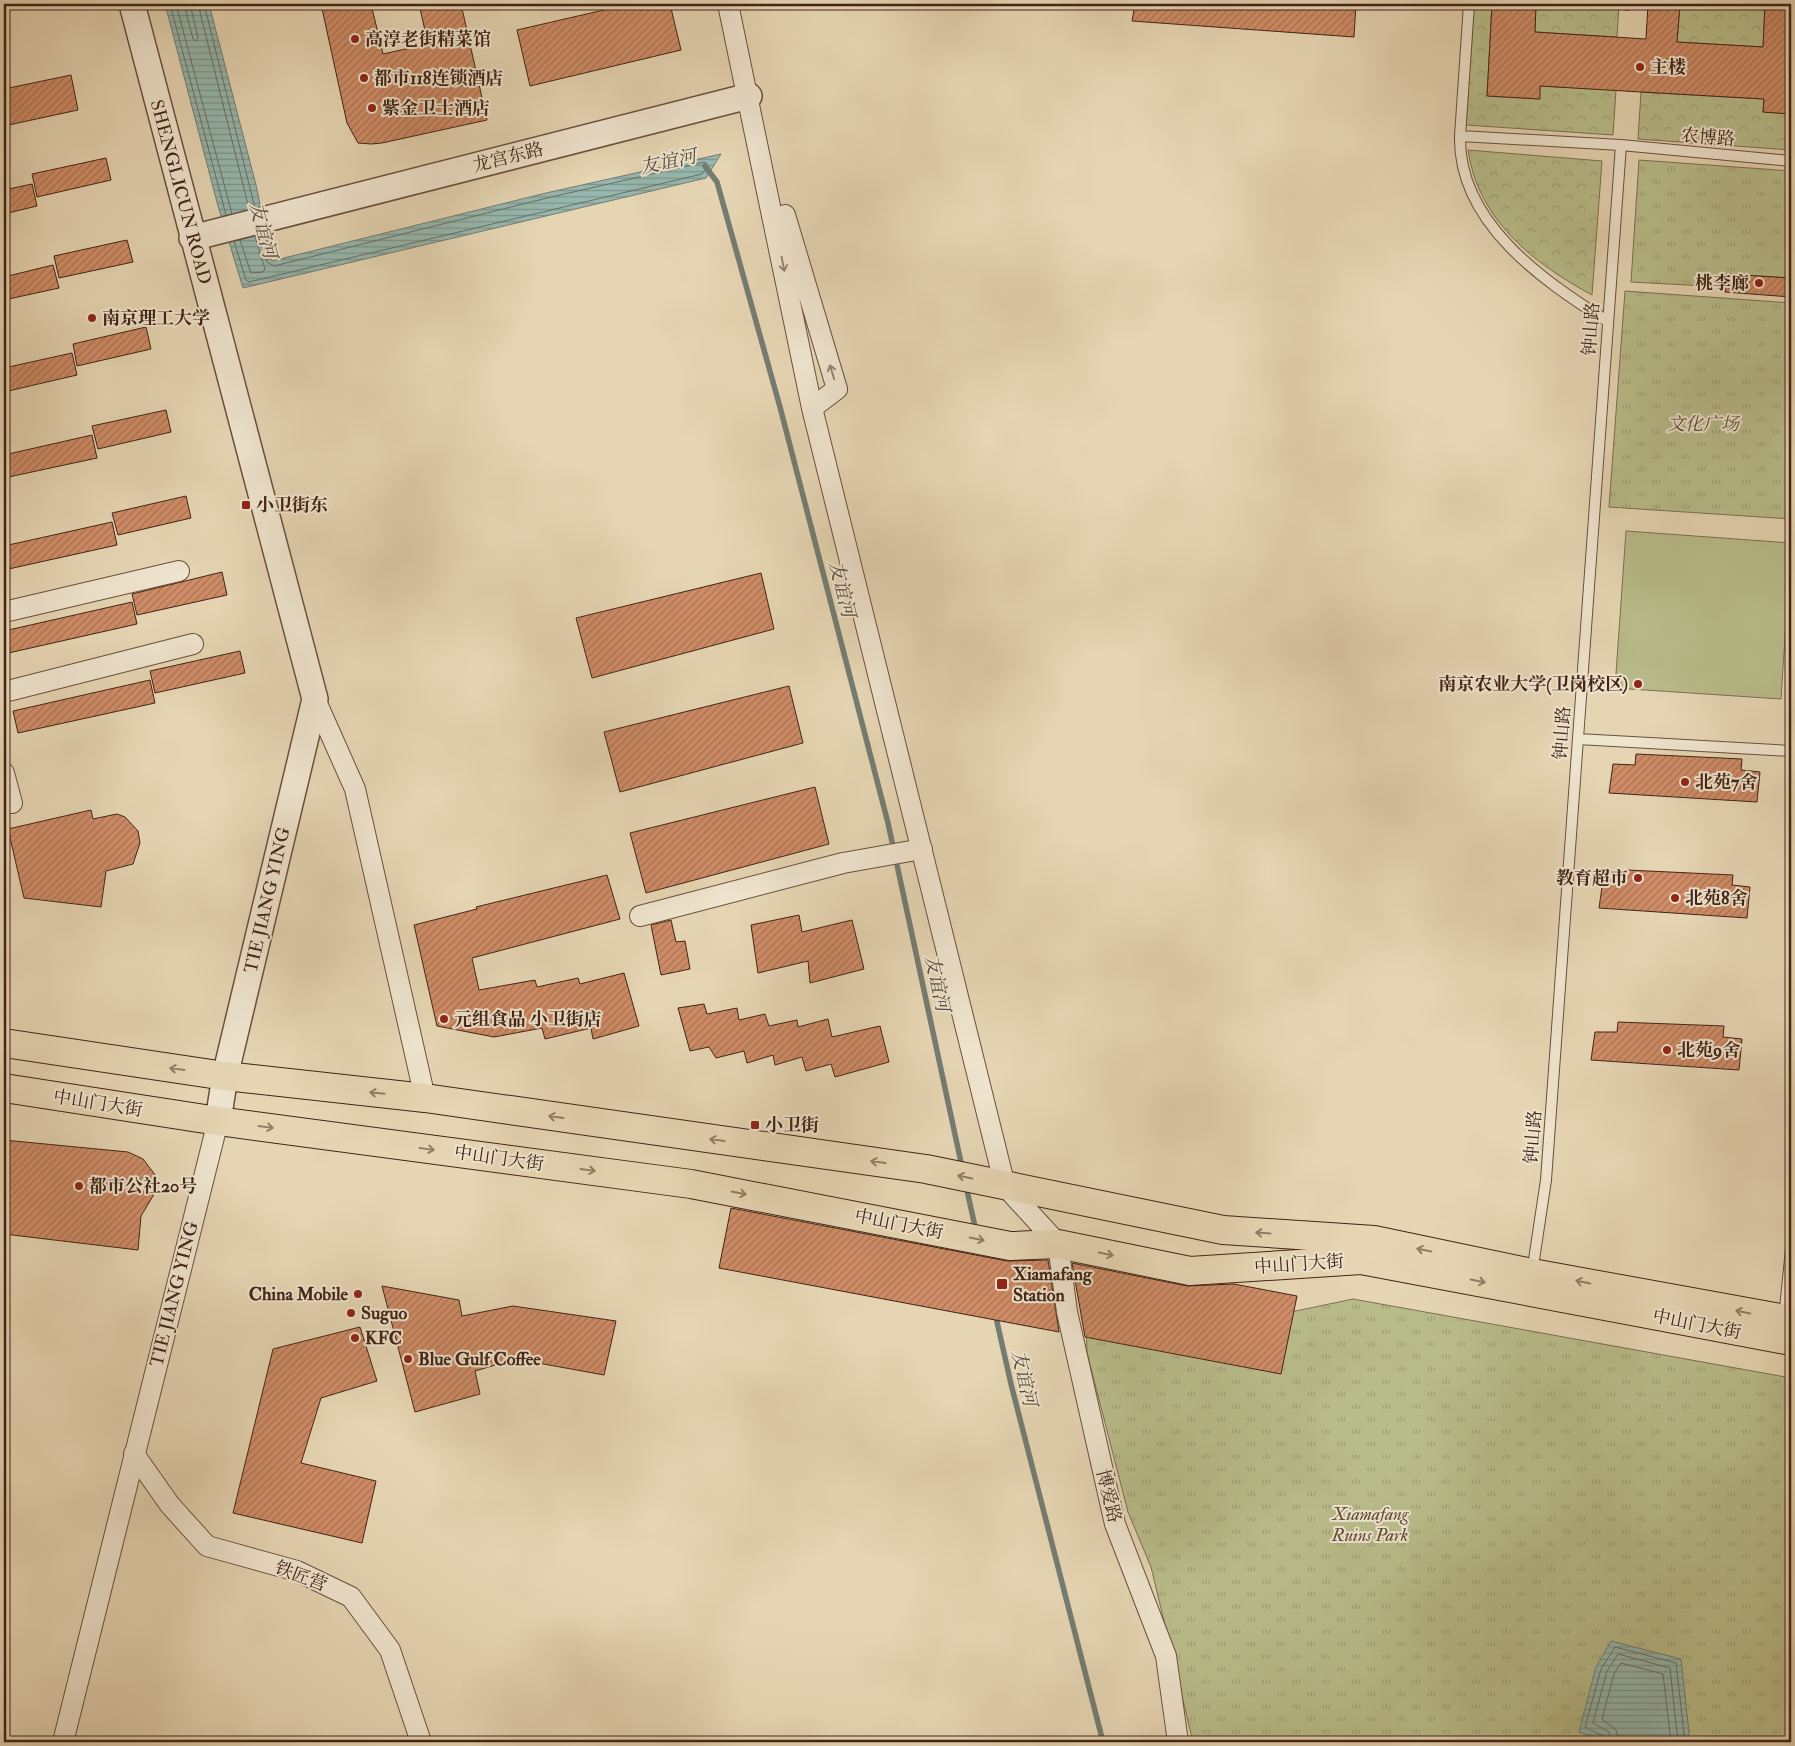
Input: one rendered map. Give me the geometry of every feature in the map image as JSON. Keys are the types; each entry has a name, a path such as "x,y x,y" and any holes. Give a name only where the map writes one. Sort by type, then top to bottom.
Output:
{"main road":[{"name":"中山门大街","path":"4,1043 225,1076 425,1098 926,1168 1223,1230 1374,1240 1531,1282"},
{"name":"中山门大街","path":"4,1088 218,1121 691,1184 1010,1246 1058,1244 1190,1272 1361,1260 1531,1282 1789,1327"}],"street":[{"name":"SHENGLICUN ROAD","path":"132,4 192,238 315,699"},
{"path":"728,4 749,96 812,408 915,850 1005,1186 1058,1244"},
{"name":"龙宫东路","path":"192,238 267,217 749,96"},
{"path":"749,96 837,389 812,408"},
{"path":"4,612 179,571"},
{"path":"4,692 193,644"},
{"path":"315,699 355,788 425,1098"},
{"name":"TIE JIANG YING","path":"63,1742 218,1121 225,1076 315,699"},
{"path":"4,773 12,803"},
{"path":"640,916 843,863 915,850"},
{"name":"博爱路","path":"1058,1244 1067,1312 1115,1524 1166,1656 1178,1742"},
{"name":"铁匠营","path":"134,1454 170,1505 207,1546 297,1571 351,1597 390,1650 421,1742"}],"lane":[{"path":"1469,4 1460,136 1463,170 1473,198 1498,233 1518,255 1572,299 1607,321"},
{"name":"农博路","path":"1460,136 1621,146 1791,161"},
{"name":"钟山路","path":"1531,1282 1546,1180 1621,146"},
{"path":"1578,738 1791,751"},
{"path":"1789,1327 1791,1250"}],"green space":[{"path":"1474,4 1492,4 1487,96 1539,99 1540,86 1616,90 1613,135 1466,125"},
{"path":"1536,4 1619,4 1617,37 1535,32"},
{"path":"1680,4 1765,4 1763,47 1677,42"},
{"path":"1641,92 1764,99 1763,112 1791,114 1791,150 1638,139"},
{"path":"1468,150 1602,161 1592,295 1549,269 1529,254 1512,237 1496,218 1483,198 1474,175"},
{"path":"1639,160 1791,171 1791,278 1727,274 1725,287 1631,282"},
{"name":"文化广场","path":"1625,291 1791,303 1791,519 1609,507"},
{"path":"1626,531 1791,543 1781,699 1615,688"},
{"name":"Xiamafang Ruins Park","path":"1353,1299 1791,1378 1791,1742 1193,1742 1151,1567 1128,1512 1087,1353 1086,1313 1210,1329"}],"water":[{"path":"165,4 209,4 256,185 272,261 546,193 721,154 706,178 243,288 218,206"},
{"path":"1611,1641 1681,1659 1690,1742 1607,1742 1579,1732 1596,1667"}],"building":[{"path":"321,4 371,4 383,54 428,44 419,4 461,4 487,120 382,143 358,143 347,123"},
{"path":"630,4 670,4 681,50 530,86 517,30"},
{"path":"1135,4 1356,4 1354,37 1132,21"},
{"name":"主楼","path":"1492,4 1536,4 1535,32 1646,39 1648,4 1680,4 1677,42 1763,47 1765,4 1791,4 1791,114 1763,112 1764,99 1540,86 1540,99 1487,96"},
{"path":"71,75 78,110 4,126 4,89"},
{"path":"106,158 111,180 37,197 32,174"},
{"path":"32,184 37,206 4,214 4,190"},
{"path":"127,240 133,262 59,278 54,256"},
{"path":"53,265 59,288 4,300 4,277"},
{"name":"桃李廊","path":"1726,274 1791,278 1791,297 1725,292"},
{"path":"146,327 151,349 77,366 73,344"},
{"path":"72,353 77,375 4,392 4,368"},
{"path":"166,410 171,432 98,449 92,426"},
{"path":"92,435 97,458 4,478 4,455"},
{"path":"186,496 191,518 118,535 112,513"},
{"path":"112,522 117,545 4,570 4,546"},
{"path":"222,572 227,595 137,615 132,594"},
{"path":"761,573 774,629 592,678 576,618"},
{"path":"132,602 137,624 4,654 4,631"},
{"path":"240,651 245,673 155,693 150,671"},
{"path":"150,680 155,703 18,733 13,711"},
{"path":"789,686 803,743 620,792 604,732"},
{"name":"北苑7舍","path":"1636,754 1742,759 1741,770 1760,772 1757,802 1609,793 1613,764 1635,765"},
{"path":"815,787 829,844 646,893 630,833"},
{"path":"91,810 93,819 117,814 125,817 138,831 140,843 133,864 106,871 101,907 24,898 8,829"},
{"name":"北苑8舍","path":"1627,870 1733,875 1732,885 1750,887 1747,918 1599,908 1603,880 1626,880"},
{"path":"607,875 620,919 472,958 479,990 535,980 537,987 578,978 580,984 624,973 639,1026 593,1039 591,1028 545,1039 542,1028 494,1037 437,1026 414,925 477,909 476,907"},
{"path":"799,915 802,932 852,920 864,969 810,983 808,961 758,973 751,925"},
{"path":"671,920 676,942 685,941 690,969 661,975 651,925"},
{"path":"704,1004 707,1014 737,1008 739,1020 765,1014 769,1026 797,1020 798,1027 828,1019 832,1037 880,1026 889,1062 835,1077 831,1064 806,1071 802,1057 775,1065 773,1055 747,1063 744,1051 716,1058 709,1047 690,1051 678,1008"},
{"name":"北苑9舍","path":"1618,1022 1724,1026 1723,1037 1742,1039 1739,1070 1591,1060 1595,1032 1617,1032"},
{"name":"都市公社20号","path":"4,1140 128,1152 143,1159 156,1176 153,1196 141,1216 138,1250 4,1234"},
{"path":"731,1208 1007,1261 1048,1260 1059,1332 719,1268"},
{"path":"1072,1263 1187,1286 1234,1284 1297,1296 1281,1374 1085,1337"},
{"path":"382,1286 459,1300 462,1316 513,1306 616,1321 604,1375 516,1359 475,1371 480,1394 415,1412"},
{"path":"360,1327 377,1381 321,1398 301,1463 376,1481 362,1543 233,1513 273,1349"}],"waterway":[{"name":"友谊河","path":"705,166 717,182 780,407 888,823 962,1167"},
{"name":"友谊河","path":"966,1186 976,1231"},
{"name":"友谊河","path":"995,1313 1011,1384 1103,1742"}],"place":[{"name":"高淳老街精菜馆","path":"355,39"},
{"name":"主楼","path":"1640,67"},
{"name":"都市118连锁酒店","path":"364,78"},
{"name":"紫金卫士酒店","path":"372,108"},
{"name":"桃李廊","path":"1759,283"},
{"name":"南京理工大学","path":"92,318"},
{"name":"小卫街东","path":"246,505"},
{"name":"南京农业大学(卫岗校区)","path":"1638,684"},
{"name":"北苑7舍","path":"1685,782"},
{"name":"教育超市","path":"1638,878"},
{"name":"北苑8舍","path":"1675,898"},
{"name":"元组食品 小卫街店","path":"444,1019"},
{"name":"北苑9舍","path":"1667,1050"},
{"name":"小卫街","path":"755,1125"},
{"name":"都市公社20号","path":"79,1186"},
{"name":"Xiamafang Station","path":"1002,1284"},
{"name":"China Mobile","path":"358,1294"},
{"name":"Suguo","path":"351,1313"},
{"name":"KFC","path":"355,1338"},
{"name":"Blue Gulf Coffee","path":"408,1359"}]}
